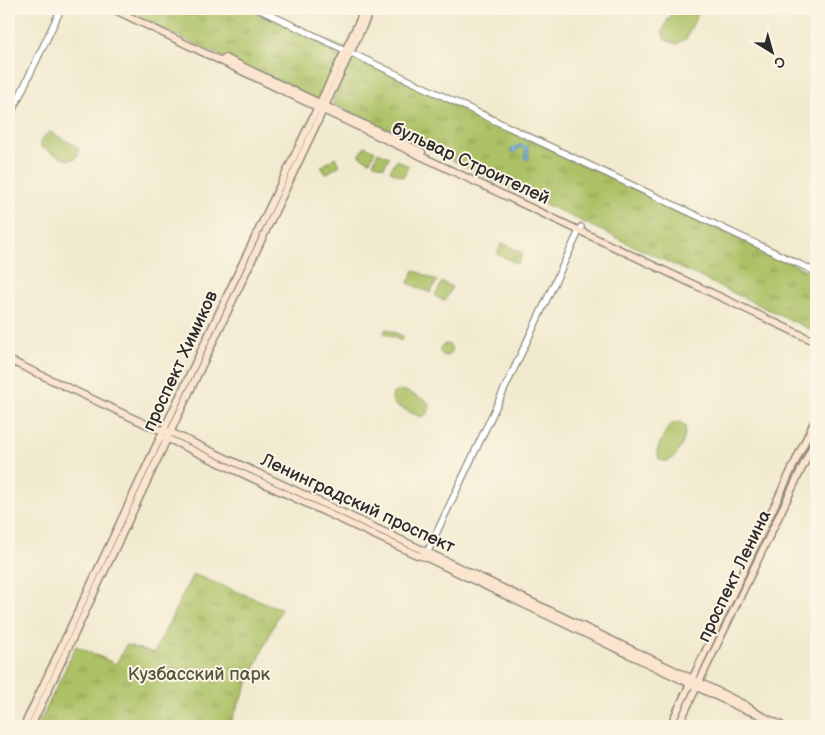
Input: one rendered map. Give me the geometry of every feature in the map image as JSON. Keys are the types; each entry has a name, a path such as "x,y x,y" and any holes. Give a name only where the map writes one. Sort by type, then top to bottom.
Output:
{"main road":[{"name":"бульвар Строителей","path":"113,9 813,336"},
{"name":"бульвар Строителей","path":"120,9 321,107"},
{"name":"проспект Химиков","path":"31,726 166,434 348,50 365,9"},
{"name":"проспект Химиков","path":"348,50 371,9"},
{"name":"бульвар Строителей","path":"581,229 816,342"},
{"path":"9,360 166,434"},
{"name":"проспект Ленина","path":"670,726 816,418"},
{"name":"проспект Химиков","path":"24,726 166,434"},
{"name":"Ленинградский проспект","path":"166,434 417,556 426,555 698,684"},
{"name":"проспект Ленина","path":"678,726 816,439"},
{"path":"698,684 742,709 758,714 783,726"}],"street":[{"path":"9,118 61,9"},
{"path":"258,9 816,272"},
{"path":"426,555 581,229"}],"green space":[{"path":"120,9 258,9 346,49 320,103"},
{"path":"673,9 700,9 686,39 677,44 665,39 662,32"},
{"path":"356,58 816,275 816,332 333,104 341,79 349,65"},
{"path":"50,132 78,147 79,152 75,159 67,160 41,147 41,139"},
{"path":"365,146 375,151 370,161 359,156"},
{"path":"378,152 389,157 384,167 373,163"},
{"path":"335,157 340,165 326,174 321,167"},
{"path":"396,160 409,166 403,177 390,171"},
{"path":"502,243 523,253 518,264 497,254"},
{"path":"414,270 437,281 430,293 408,283"},
{"path":"442,282 452,287 445,301 435,296"},
{"path":"386,329 403,336 401,341 384,333"},
{"path":"444,344 448,344 452,350 448,356 444,356 440,352 440,348"},
{"path":"403,390 427,401 430,405 428,413 422,417 395,405 392,399 393,393"},
{"path":"680,422 685,426 685,431 679,451 670,460 659,459 657,451 665,432 671,425"},
{"name":"Кузбасский парк","path":"193,574 281,609 229,726 38,726 76,646 116,664 126,645 154,653"}],"water":[{"path":"523,144 528,148 529,157 527,160 524,158 526,151 522,147 518,148 514,153 511,152 512,148"}]}
